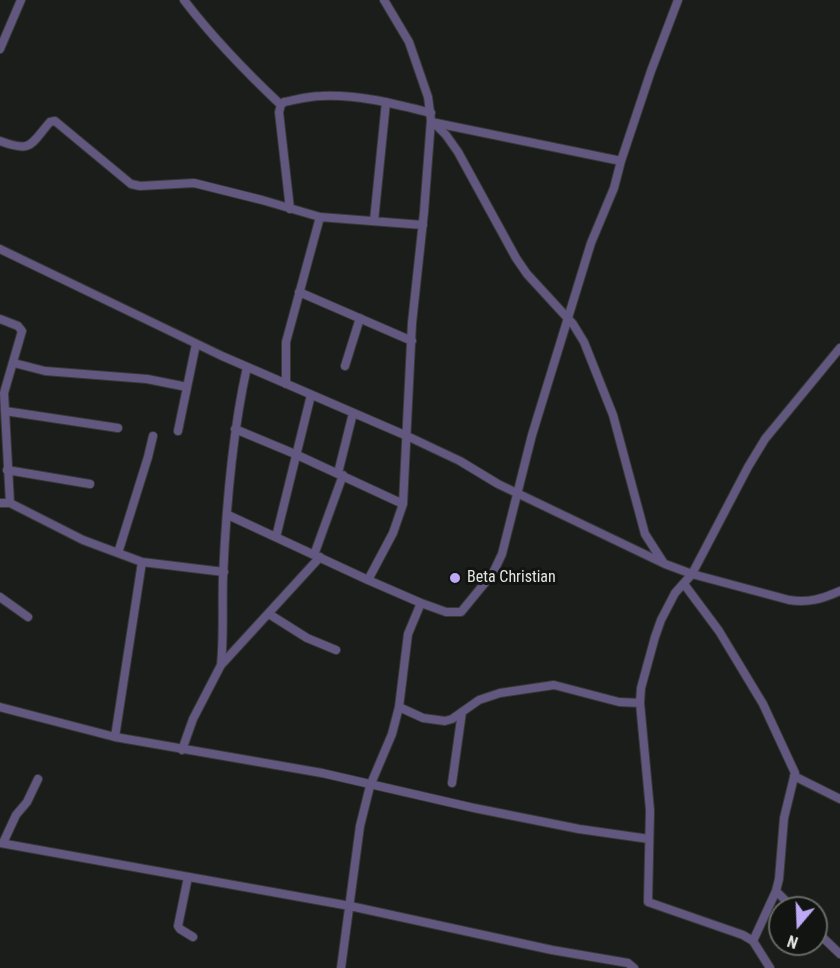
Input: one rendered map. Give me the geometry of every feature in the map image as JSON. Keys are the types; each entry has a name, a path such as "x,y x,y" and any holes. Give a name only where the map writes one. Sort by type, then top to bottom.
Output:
{"street":[{"path":"0,49 21,0"},
{"path":"184,0 204,26 249,75 281,105"},
{"path":"368,580 393,533 403,504 412,323 432,119 428,97 409,42 384,0"},
{"path":"228,515 421,603 446,612 463,611 493,573 508,534 532,435 567,318 591,243 614,188 621,161 678,0"},
{"path":"290,209 279,112 284,102 320,96 386,102 432,119 621,161"},
{"path":"374,221 386,102"},
{"path":"432,119 458,152 516,258 527,274 567,318 584,342 613,415 645,534 665,564"},
{"path":"0,141 20,148 27,147 50,122 55,121 131,184 140,186 194,183 320,217 423,225"},
{"path":"286,384 286,342 320,217"},
{"path":"0,249 196,344 460,461 498,484 665,564 692,574 789,600 802,602 820,600 840,591"},
{"path":"299,292 412,340"},
{"path":"345,366 360,318"},
{"path":"0,319 22,329 14,363 3,383 8,470 5,503 64,531 142,562 224,572"},
{"path":"178,431 196,344"},
{"path":"770,968 753,941 743,935 723,926 650,904 648,899 650,810 640,703 641,688 658,628 675,593 692,574 748,467 765,440 840,348"},
{"path":"14,363 45,371 147,379 187,387"},
{"path":"221,665 228,515 239,402 247,367"},
{"path":"276,537 310,395"},
{"path":"5,411 118,428"},
{"path":"182,750 193,718 221,665 269,614 317,556 340,474 353,413"},
{"path":"236,429 403,504"},
{"path":"118,553 153,436"},
{"path":"8,470 90,484"},
{"path":"115,738 142,562"},
{"path":"684,584 719,632 763,704 791,764 794,776 784,818 779,879 776,891 753,941"},
{"path":"0,597 28,617"},
{"path":"341,968 360,826 370,786 392,734 399,708 408,634 421,603"},
{"path":"269,614 307,638 336,651"},
{"path":"399,708 431,721 445,721 479,700 500,693 554,685 619,702 640,703"},
{"path":"0,706 115,738 322,773 370,786 579,829 649,839"},
{"path":"452,783 462,712"},
{"path":"794,776 840,799"},
{"path":"38,779 2,843 350,906 552,950 628,963 634,968"},
{"path":"188,877 178,926 193,937"},
{"path":"776,891 781,896"},
{"path":"828,942 840,954"}],"place":[{"name":"Beta Christian","path":"455,578"}]}
